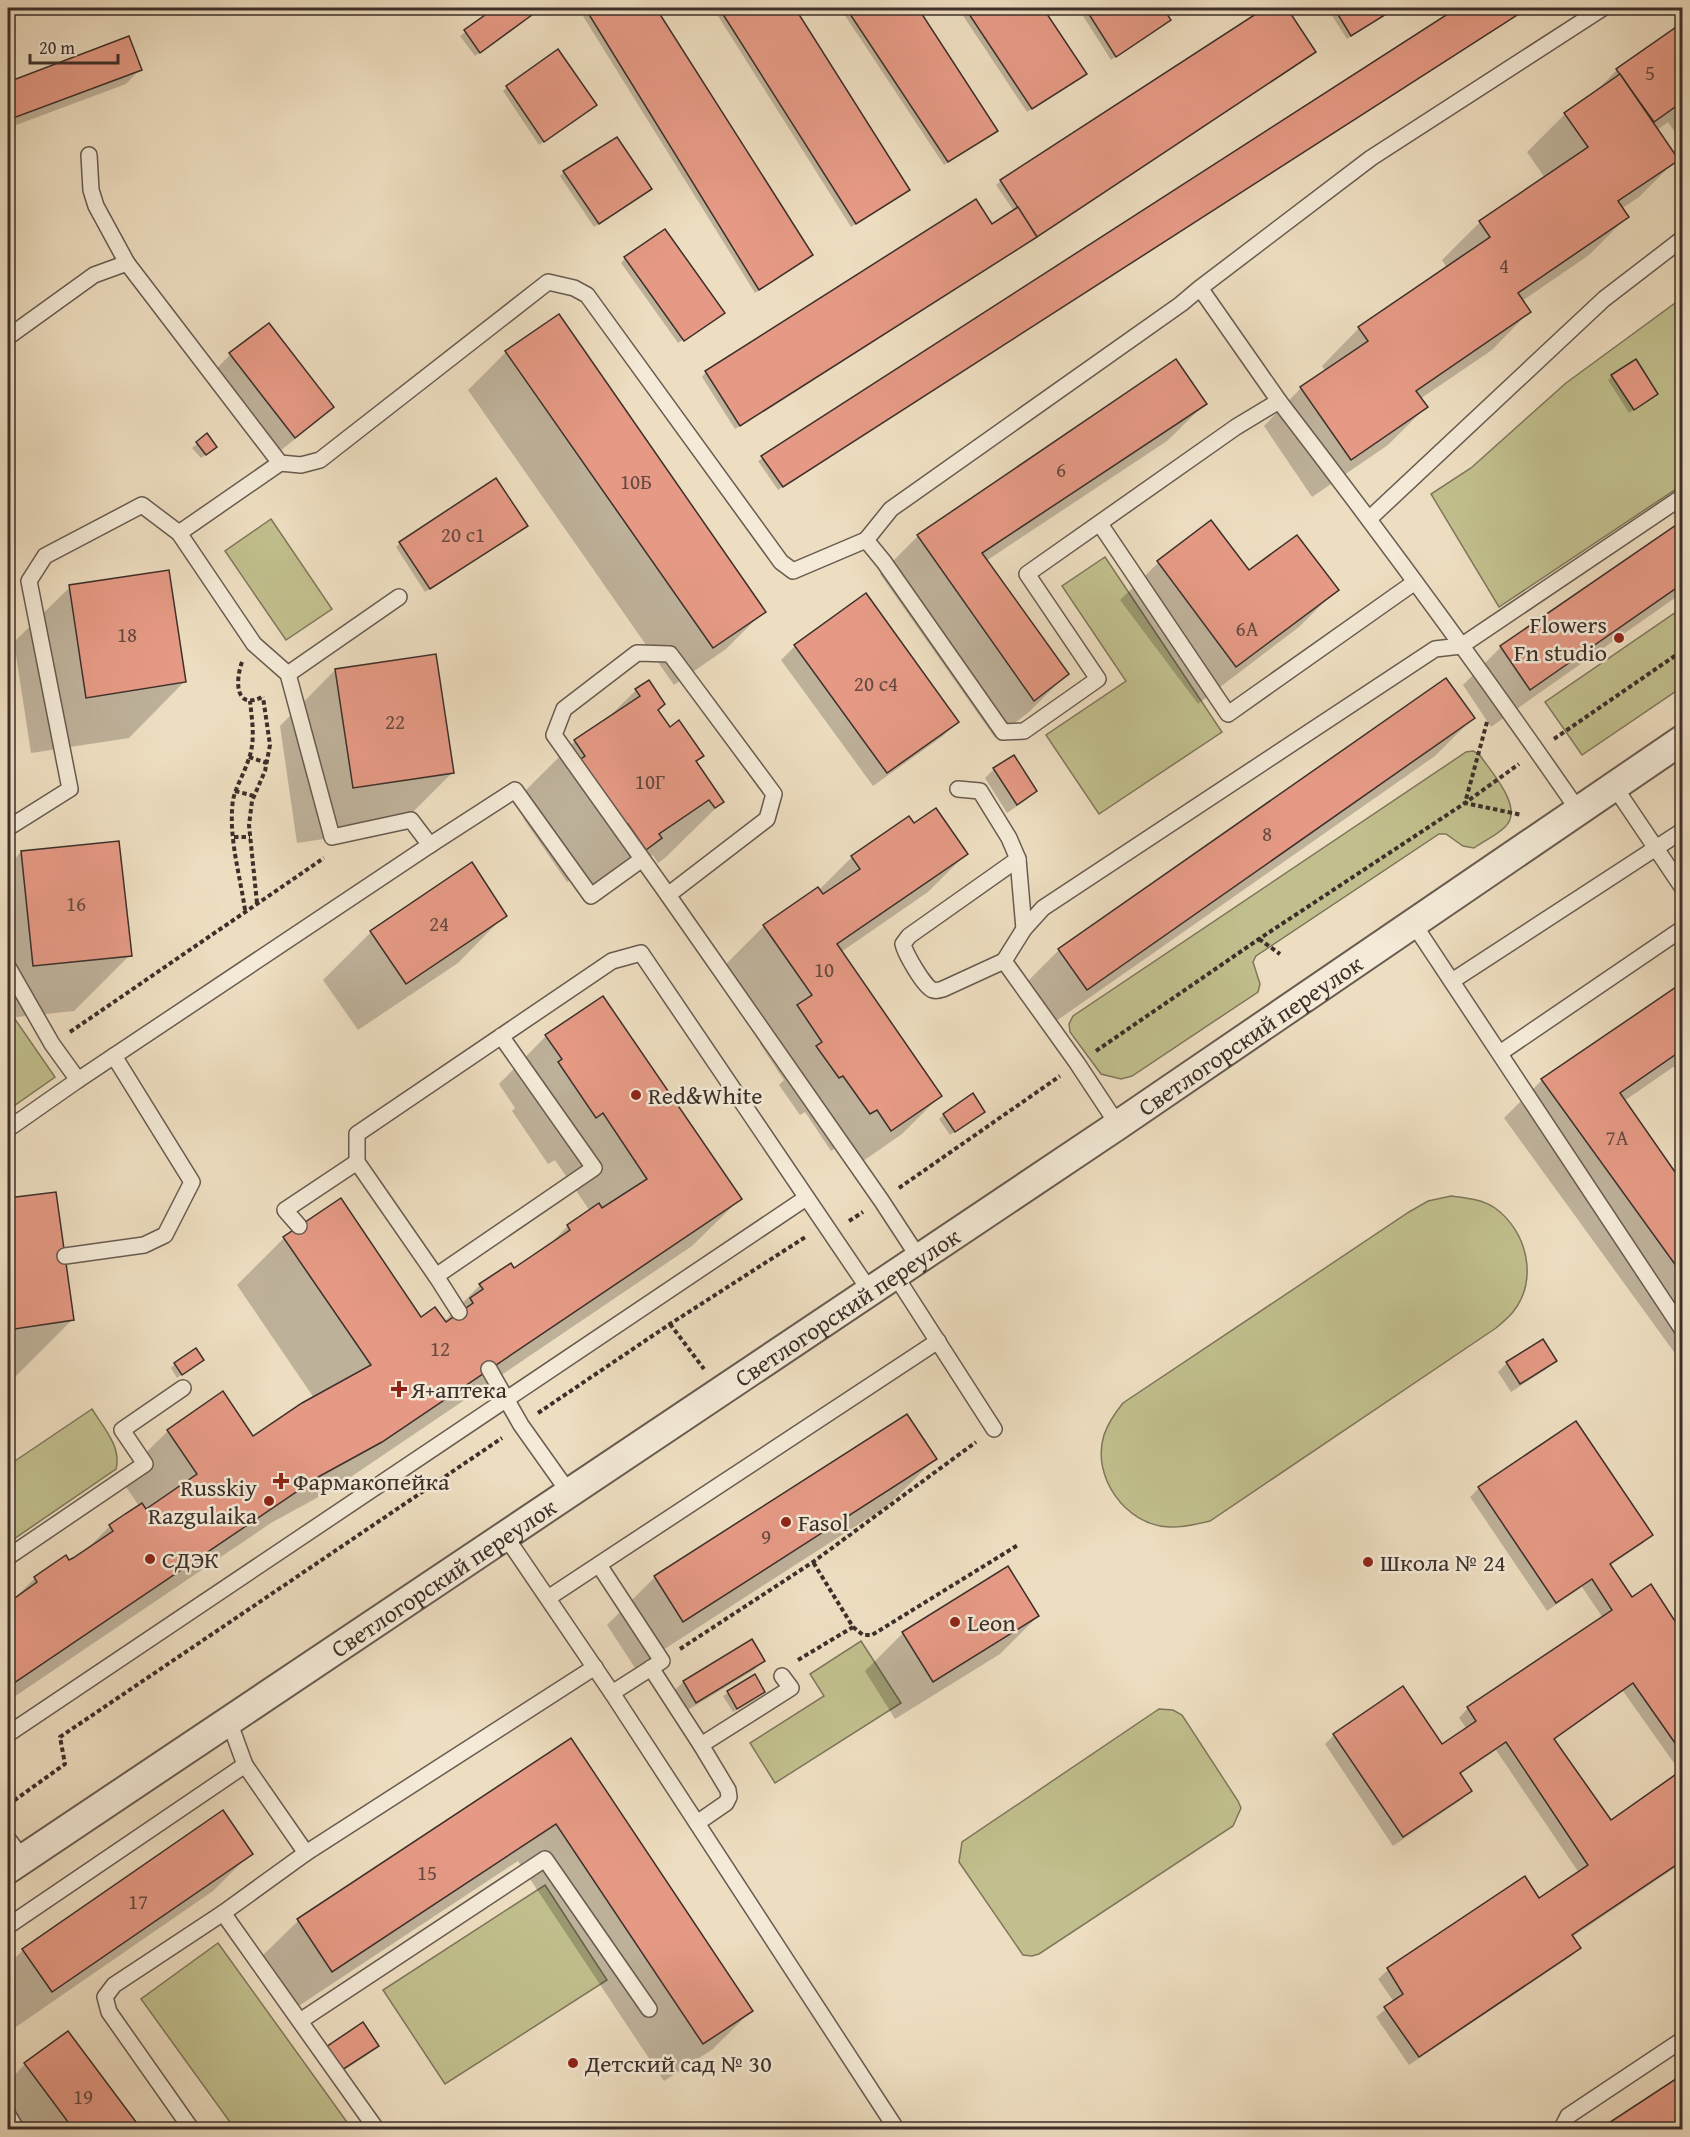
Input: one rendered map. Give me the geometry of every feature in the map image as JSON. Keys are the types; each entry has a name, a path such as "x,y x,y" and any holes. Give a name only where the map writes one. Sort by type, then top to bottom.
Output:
{"street":[{"name":"Светлогорский переулок","path":"13,1856 229,1720 506,1537 1118,1125 1683,740"}],"lane":[{"path":"179,533 280,463 301,465 320,460 548,282 574,288 587,295 781,562 793,571 866,540 891,508 1181,304 1371,158 1603,8"},
{"path":"89,156 91,190 96,206 127,263 280,463"},
{"path":"1369,519 1604,299 1683,239"},
{"path":"8,337 94,275 127,263"},
{"path":"1200,288 1279,401 1496,691 1578,810"},
{"path":"866,540 884,562 1003,732 1024,730 1098,679 1027,574 1236,427 1279,401"},
{"path":"1018,859 909,936 903,944 905,953 928,987 934,991 943,989 1004,961 1024,929 1043,908 1435,649 1461,646 1683,497"},
{"path":"8,828 70,789 28,580 45,556 142,505 179,533 254,644 288,674 332,837 411,820 429,845"},
{"path":"1100,524 1228,714 1414,582"},
{"path":"288,674 399,597"},
{"path":"668,895 767,819 774,794 670,654 637,653 564,709 554,735 881,1200 919,1258"},
{"path":"1614,786 1683,887"},
{"path":"958,789 980,791 1010,838 1018,859 1024,929"},
{"path":"8,1130 78,1080 515,790 591,896 641,860"},
{"path":"1452,981 1683,831"},
{"path":"1413,923 1683,1329"},
{"path":"1500,1053 1683,929"},
{"path":"459,1312 357,1162 357,1134 612,961 641,953 870,1290"},
{"path":"1004,961 1118,1125"},
{"path":"8,967 52,1044 78,1080"},
{"path":"436,1276 594,1168 501,1036"},
{"path":"65,1256 144,1245 165,1235 192,1182 114,1056"},
{"path":"299,1226 285,1210 357,1162"},
{"path":"8,1734 506,1397 806,1198"},
{"path":"895,1275 994,1429"},
{"path":"548,1598 938,1341"},
{"path":"489,1369 521,1425 570,1494"},
{"path":"8,1557 145,1464 122,1430 183,1388"},
{"path":"506,1537 595,1667 897,2130"},
{"path":"598,1565 728,1790 729,1797 726,1803 697,1823"},
{"path":"612,1693 656,1664"},
{"path":"192,2130 109,2012 105,1997 114,1985 223,1914 306,1853 595,1667"},
{"path":"701,1745 791,1688 782,1676"},
{"path":"229,1720 245,1765 306,1853"},
{"path":"8,1926 245,1765"},
{"path":"300,2021 545,1859 649,2009"},
{"path":"223,1914 377,2130"},
{"path":"1562,2130 1568,2116 1683,2040"},
{"path":"8,2115 17,2130"}],"path":[{"path":"254,644 246,653 237,681 240,694 244,699 250,701 263,697 288,674"},
{"path":"831,1233 1259,939 1465,804 1537,751 1683,651"},
{"path":"1465,804 1496,691"},
{"path":"257,903 250,837 250,811 267,763 270,745 263,697"},
{"path":"245,910 232,816 235,791 249,757 254,735 250,701"},
{"path":"249,757 267,763"},
{"path":"235,791 254,796"},
{"path":"1465,804 1528,816"},
{"path":"234,837 250,837"},
{"path":"52,1044 327,856 332,837"},
{"path":"1259,939 1280,954"},
{"path":"8,1805 65,1764 60,1737 670,1324 815,1231"},
{"path":"656,1664 813,1562 994,1429"},
{"path":"813,1562 853,1627 863,1635 872,1635 1018,1545"},
{"path":"782,1676 781,1671 784,1668 853,1627"}],"shaded area":[{"path":"1682,298 1682,485 1499,607 1431,494 1471,468 1566,383"},
{"path":"271,519 332,609 286,640 225,551"},
{"path":"1105,557 1222,732 1099,814 1046,735 1126,681 1062,586"},
{"path":"1682,608 1682,687 1582,755 1545,702"},
{"path":"1473,751 1479,754 1491,770 1509,800 1510,819 1502,830 1474,848 1463,846 1446,834 1439,834 1256,956 1253,962 1260,984 1258,992 1132,1076 1121,1079 1101,1074 1070,1032 1069,1024 1073,1016 1466,752"},
{"path":"8,1009 55,1077 8,1110"},
{"path":"1451,1196 1479,1201 1495,1208 1515,1229 1522,1243 1526,1257 1526,1285 1521,1299 1507,1318 1496,1328 1210,1521 1169,1527 1138,1518 1126,1508 1115,1496 1107,1482 1102,1466 1101,1451 1108,1426 1123,1403 1409,1212 1428,1201"},
{"path":"92,1409 114,1445 116,1469 8,1543 8,1463 9,1465"},
{"path":"861,1641 901,1703 775,1783 750,1743 824,1696 810,1674"},
{"path":"1159,1709 1173,1710 1182,1715 1238,1801 1241,1808 1233,1826 1039,1954 1023,1955 959,1862 962,1842"},
{"path":"545,1885 607,1980 445,2084 383,1990"},
{"path":"218,1943 352,2129 235,2129 141,1999"}],"building":[{"path":"495,8 532,8 536,12 480,53 464,30"},
{"path":"585,8 656,8 813,255 759,290"},
{"path":"719,8 795,8 910,190 856,224"},
{"path":"846,8 918,8 998,131 948,162"},
{"path":"965,8 1043,8 1087,74 1032,109"},
{"path":"1085,8 1163,8 1171,20 1116,57"},
{"path":"1265,8 1287,8 1316,52 1037,237 1000,180"},
{"path":"1334,8 1396,8 1351,36"},
{"path":"1457,8 1528,8 783,487 761,456"},
{"path":"1682,23 1682,102 1654,122 1616,69"},
{"path":"129,36 142,70 8,120 8,82"},
{"path":"558,49 597,105 544,142 506,86"},
{"path":"1620,74 1679,160 1618,201 1629,217 1518,293 1531,312 1416,391 1428,407 1351,460 1300,387 1368,341 1358,327 1490,237 1479,221 1588,147 1564,113"},
{"path":"617,137 652,189 599,224 563,171"},
{"path":"976,199 992,224 1018,207 1037,237 740,426 705,371"},
{"path":"665,229 725,313 684,341 624,257"},
{"path":"559,314 766,612 713,648 505,351"},
{"path":"269,323 334,407 295,438 229,353"},
{"path":"1176,359 1207,404 982,553 1069,674 1034,701 917,535"},
{"path":"1636,359 1658,394 1634,410 1611,375"},
{"path":"207,433 217,447 206,455 196,442"},
{"path":"496,478 528,526 430,589 399,542"},
{"path":"1211,520 1249,570 1297,535 1339,590 1236,667 1157,561"},
{"path":"1682,521 1682,584 1530,690 1500,646"},
{"path":"169,570 186,682 86,698 69,585"},
{"path":"866,593 959,722 887,773 794,645"},
{"path":"436,654 454,773 353,788 335,669"},
{"path":"1446,678 1475,718 1087,990 1058,949"},
{"path":"649,680 665,704 658,710 670,727 679,720 704,756 696,761 724,802 715,808 709,800 659,834 662,838 646,850 628,824 624,827 578,761 585,756 574,740 640,696 635,689"},
{"path":"1014,755 1037,791 1017,805 993,768"},
{"path":"936,808 968,854 837,944 942,1096 891,1131 877,1110 870,1114 843,1076 839,1078 816,1046 822,1042 797,1005 812,995 763,925 818,887 823,894 860,869 851,856 909,816 914,823"},
{"path":"119,841 132,956 33,966 21,851"},
{"path":"472,862 507,916 406,984 370,931"},
{"path":"1682,983 1682,1050 1620,1093 1682,1182 1682,1274 1541,1079"},
{"path":"603,996 742,1199 382,1442 320,1476 8,1687 8,1603 37,1582 34,1577 66,1555 69,1560 73,1558 113,1531 109,1525 125,1514 142,1503 146,1509 197,1474 167,1430 223,1391 253,1436 302,1403 371,1365 283,1237 341,1198 421,1317 435,1307 446,1322 473,1303 470,1298 483,1289 479,1284 511,1263 514,1268 570,1230 567,1225 599,1203 602,1208 647,1179 603,1113 596,1118 558,1062 562,1059 545,1035"},
{"path":"973,1093 985,1112 955,1132 943,1114"},
{"path":"56,1192 74,1320 8,1330 8,1198"},
{"path":"1543,1339 1557,1361 1520,1384 1506,1362"},
{"path":"196,1348 204,1360 182,1375 174,1363"},
{"path":"907,1414 937,1459 683,1622 654,1576"},
{"path":"1576,1421 1653,1535 1610,1564 1632,1597 1651,1584 1682,1632 1682,1753 1633,1683 1554,1739 1611,1820 1682,1770 1682,1861 1572,1935 1581,1948 1419,2057 1384,2007 1403,1994 1387,1968 1525,1876 1539,1898 1588,1865 1506,1742 1460,1773 1472,1791 1403,1837 1333,1734 1403,1686 1442,1744 1476,1721 1467,1707 1612,1610 1592,1579 1556,1603 1478,1487"},
{"path":"1008,1566 1039,1616 933,1682 902,1632"},
{"path":"752,1639 765,1661 696,1703 683,1681"},
{"path":"755,1674 765,1692 737,1709 727,1691"},
{"path":"571,1738 753,2011 703,2044 556,1824 332,1972 297,1919"},
{"path":"223,1810 253,1854 52,1992 22,1949"},
{"path":"363,2022 379,2046 342,2070 326,2047"},
{"path":"68,2031 142,2130 74,2130 24,2063"},
{"path":"1682,2075 1682,2130 1598,2130"}],"place":[{"name":"Flowers Fn studio","path":"1619,638"},
{"name":"Red&White","path":"636,1095"},
{"name":"Я+аптека","path":"399,1389"},
{"name":"Фармакопейка","path":"281,1481"},
{"name":"Russkiy Razgulaika","path":"269,1501"},
{"name":"Fasol","path":"786,1522"},
{"name":"СДЭК","path":"150,1559"},
{"name":"Школа № 24","path":"1368,1562"},
{"name":"Leon","path":"955,1622"},
{"name":"Детский сад № 30","path":"573,2063"}]}
